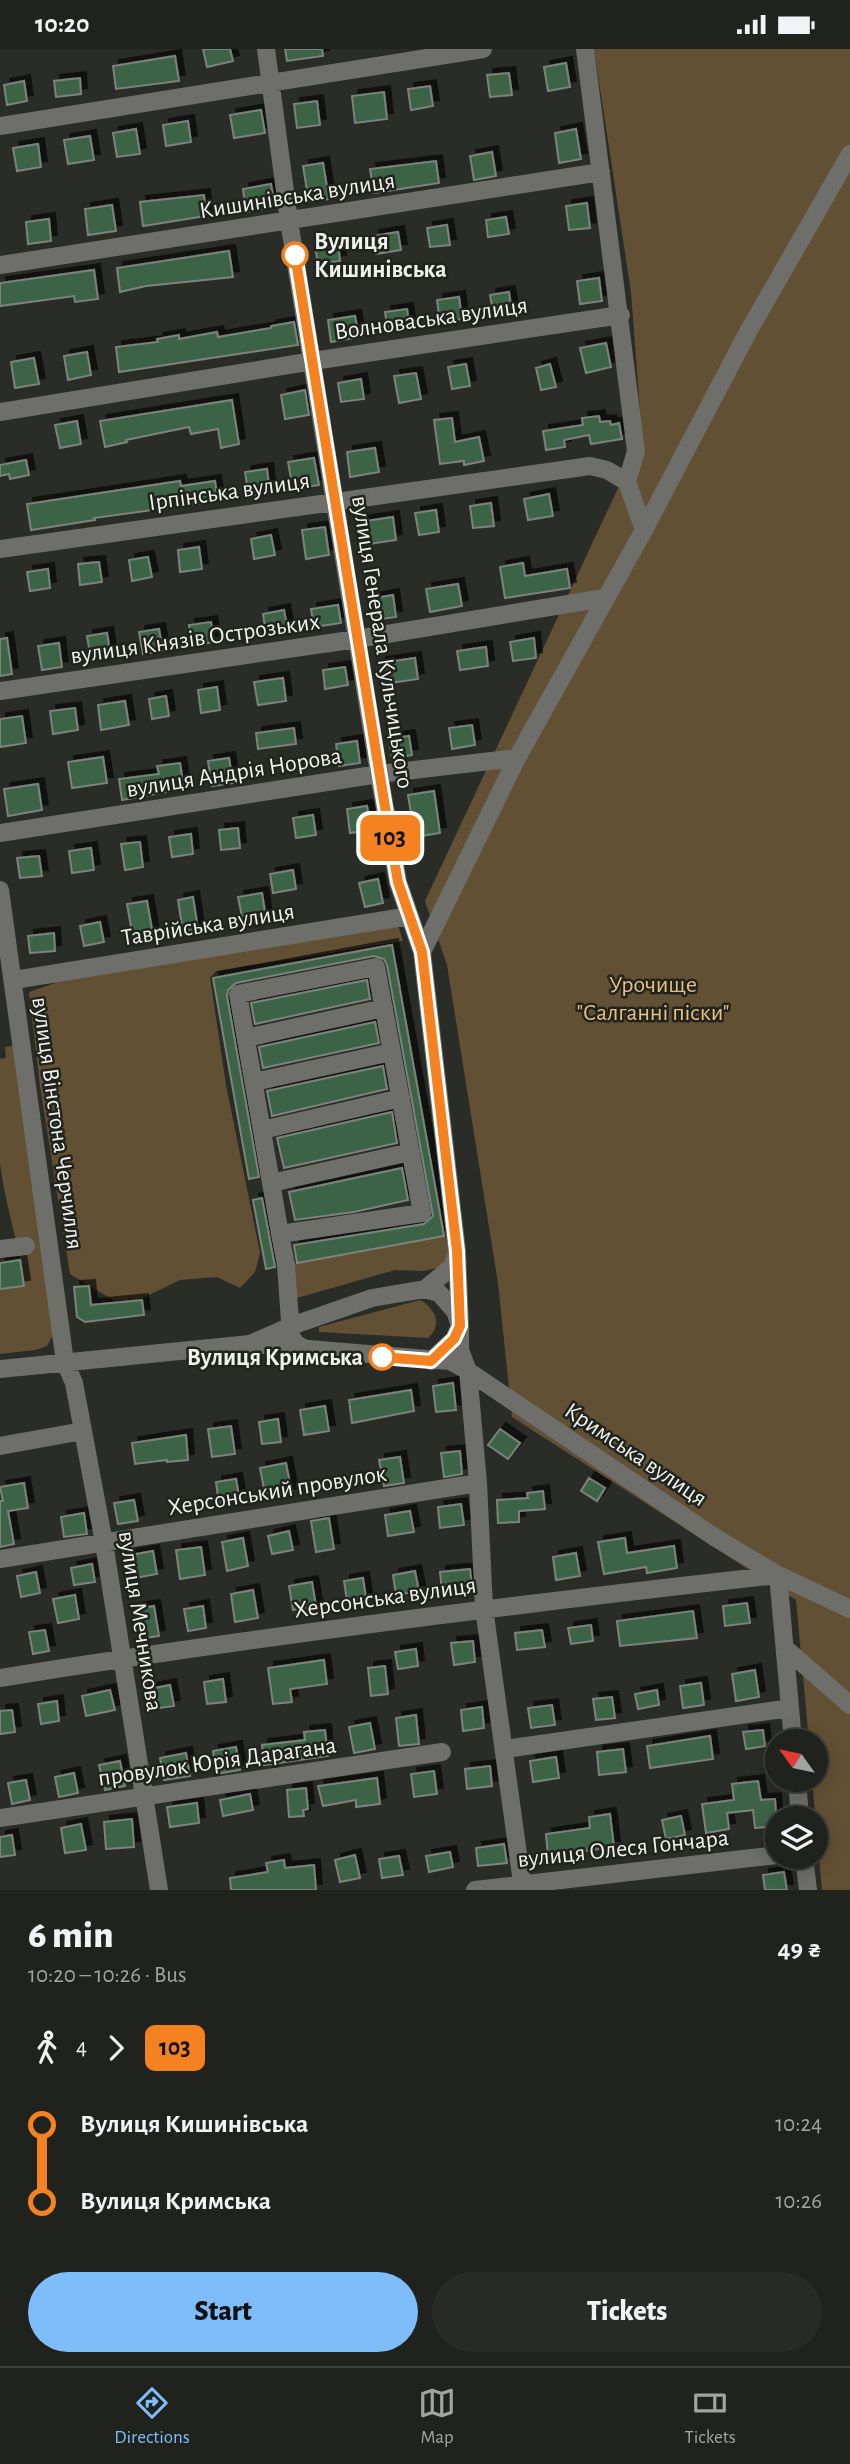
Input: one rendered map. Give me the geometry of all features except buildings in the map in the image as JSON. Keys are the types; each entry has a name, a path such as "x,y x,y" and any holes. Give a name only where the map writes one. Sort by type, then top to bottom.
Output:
{"street":[{"name":"вулиця Генерала Кульчицького","path":"266,49 289,221 379,774 398,882 422,952 457,1251 460,1326"},
{"path":"0,126 484,49"},
{"path":"584,49 621,315 636,450 627,482 644,530"},
{"path":"422,952 517,758 644,530 748,332 850,154"},
{"name":"Кишинівська вулиця","path":"0,265 601,172"},
{"name":"Волноваська вулиця","path":"0,412 621,315"},
{"name":"Ірпінська вулиця","path":"0,549 590,466 607,470 627,482"},
{"name":"вулиця Князів Острозьких","path":"0,691 357,639 604,598"},
{"name":"вулиця Андрія Норова","path":"0,833 379,774 517,758"},
{"name":"вулиця Вінстона Черчилля","path":"0,890 4,945 14,980 65,1362"},
{"name":"Таврійська вулиця","path":"14,980 410,916"},
{"path":"280,1234 422,1213 376,967 238,994 280,1234 286,1265 292,1338 295,1343 309,1351"},
{"path":"246,1038 384,1009"},
{"path":"254,1083 392,1052"},
{"path":"262,1131 401,1098"},
{"path":"271,1183 411,1152"},
{"path":"0,1249 26,1246"},
{"name":"Кримська вулиця","path":"250,1344 291,1326 372,1299 425,1289 453,1266 457,1251"},
{"path":"425,1289 439,1293 455,1311 460,1326 460,1350 468,1371 478,1483 484,1608 522,1887"},
{"path":"431,1361 454,1339 460,1326"},
{"name":"Кримська вулиця","path":"0,1369 250,1344 450,1361 716,1538 778,1575 850,1609"},
{"name":"вулиця Мечникова","path":"65,1362 74,1383 104,1543 159,1890"},
{"path":"0,1447 83,1431"},
{"name":"Херсонський провулок","path":"0,1559 478,1483"},
{"path":"778,1575 792,1729"},
{"name":"Херсонська вулиця","path":"0,1678 122,1658 484,1608 778,1575"},
{"path":"785,1648 850,1705"},
{"path":"505,1749 790,1708"},
{"name":"провулок Юрія Дарагана","path":"0,1818 442,1752"},
{"name":"вулиця Олеся Гончара","path":"475,1890 522,1887 765,1857"},
{"path":"805,1869 808,1890"}],"green space":[{"name":"Урочище \"Салганні піски\"","path":"594,49 850,49 850,1890 822,1890 820,1869 828,1869 828,1806 814,1806 813,1792 828,1792 828,1729 808,1729 796,1600 512,1417 498,1283 447,965 425,901 642,437 631,292"},
{"path":"397,922 403,941 216,971 210,978 226,1085 260,1253 255,1272 240,1288 217,1277 180,1280 143,1298 115,1301 70,1274 40,1086 29,992 61,981"},
{"path":"18,1045 53,1335 47,1346 0,1354 0,1290 25,1286 0,1163 0,1059 6,1058 5,1047"},
{"path":"445,1236 448,1252 442,1267 423,1271 395,1270 297,1298 292,1264"},
{"path":"420,1300 430,1307 435,1317 435,1328 428,1338 319,1332 319,1327"}],"bus line":[{"name":"103","path":"295,255 398,882 422,952 457,1251 460,1326 454,1339 431,1361 382,1357"}],"place":[{"name":"Вулиця Кишинівська","path":"295,255"},
{"name":"Вулиця Кримська","path":"382,1357"}]}
